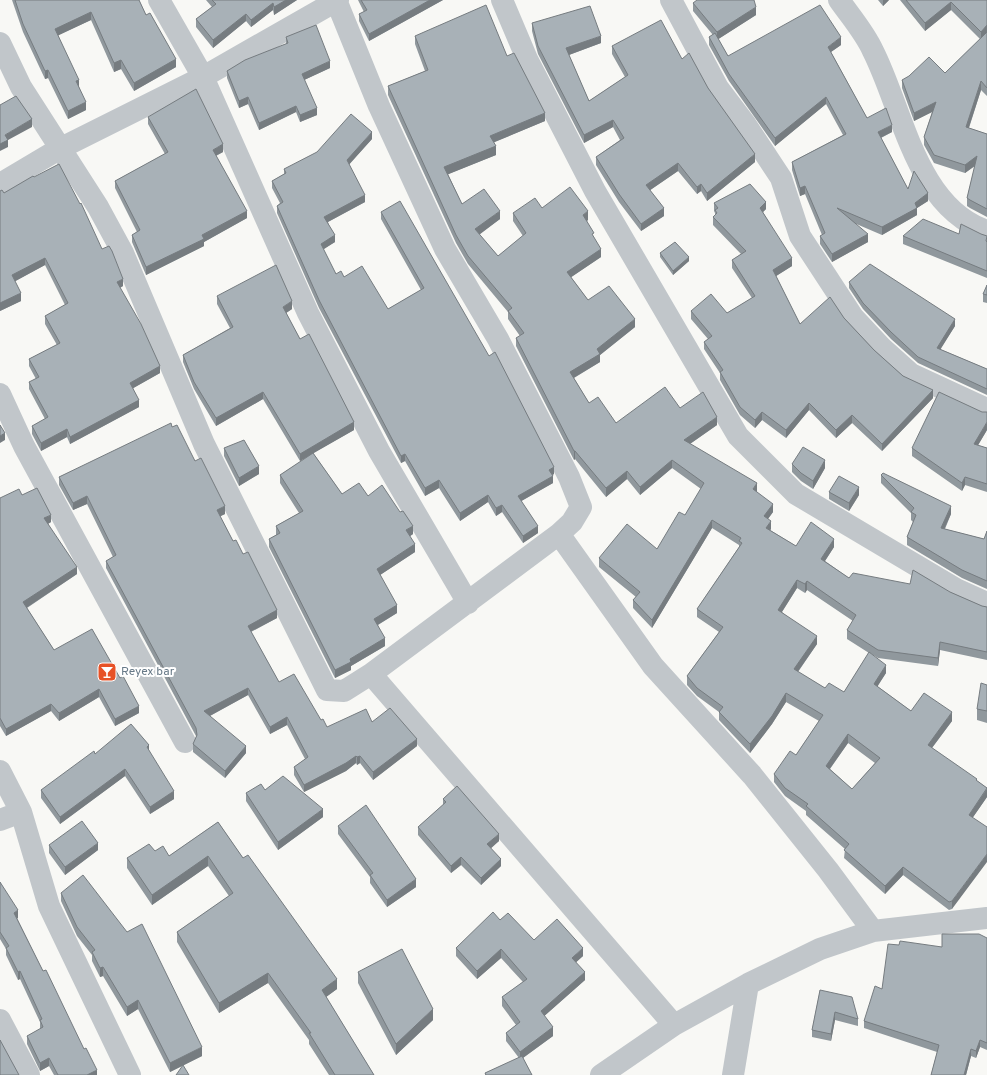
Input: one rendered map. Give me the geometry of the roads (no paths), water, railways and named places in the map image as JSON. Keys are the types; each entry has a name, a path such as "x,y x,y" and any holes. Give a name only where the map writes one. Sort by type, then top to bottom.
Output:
{"street":[{"path":"159,0 203,77 308,313 379,451 468,603"},
{"path":"0,43 22,87 59,149 98,207 123,253 204,444 327,690 344,691 371,674 559,534 572,522 581,507 569,477 498,339 445,249 379,106 337,0 203,77 59,149 0,184"},
{"path":"502,0 528,58 595,191 738,436 796,494 956,589 987,603"},
{"path":"671,0 718,88 746,125 781,178 800,236 853,317 882,348 911,374 987,409"},
{"path":"840,0 873,50 897,105 910,145 924,174 947,205 971,225 987,231"},
{"path":"0,394 24,446 186,742"},
{"path":"559,534 653,666 752,775 828,870 873,931"},
{"path":"371,674 674,1025"},
{"path":"0,771 21,812 49,906 130,1075"},
{"path":"0,820 21,812"},
{"path":"601,1075 674,1025 748,984 820,949 873,931 987,918"},
{"path":"733,1075 748,984"},
{"path":"0,1020 29,1075"}],"place":[{"name":"Reyex bar","path":"107,672"}]}
